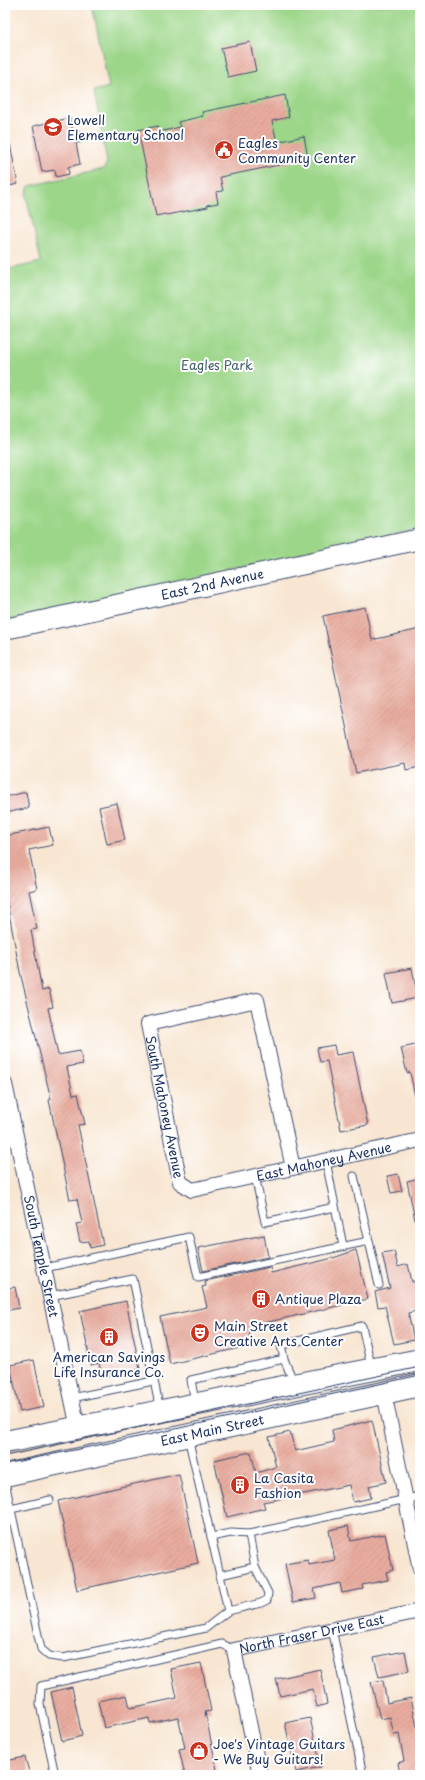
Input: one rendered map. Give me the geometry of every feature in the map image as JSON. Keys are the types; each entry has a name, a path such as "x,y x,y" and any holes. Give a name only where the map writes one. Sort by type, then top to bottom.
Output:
{"main road":[{"name":"East Main Street","path":"5,1442 295,1386 420,1360"},
{"name":"East Main Street","path":"5,1475 420,1385"}],"street":[{"name":"East 2nd Avenue","path":"5,630 420,539"},
{"name":"South Mahoney Avenue","path":"228,1182 192,1190 180,1182 148,1024 257,1000 293,1168"},
{"name":"South Temple Street","path":"5,1084 78,1428"},
{"name":"East Mahoney Avenue","path":"228,1182 420,1140"},
{"path":"384,1393 420,1569"},
{"name":"North Fraser Drive East","path":"260,1775 234,1650 420,1610"}],"lane":[{"path":"326,1161 343,1246"},
{"path":"255,1176 265,1222 335,1207"},
{"path":"354,1176 379,1285"},
{"path":"44,1268 189,1237 198,1277 368,1241"},
{"path":"50,1296 133,1279 160,1412"},
{"path":"295,1386 284,1359 281,1345 362,1326 372,1370"},
{"path":"195,1405 191,1380 284,1359"},
{"path":"72,1398 153,1381"},
{"path":"188,1435 228,1611"},
{"path":"5,1482 41,1648 49,1656 63,1658 206,1628 228,1611 261,1604 267,1600 268,1594 255,1567 248,1534"},
{"path":"211,1537 231,1533 248,1534 420,1496"},
{"path":"11,1509 50,1500"},
{"path":"220,1575 255,1567"},
{"path":"332,1629 363,1775"},
{"path":"55,1775 40,1704 41,1686 222,1644 234,1650"}],"green space":[{"name":"Eagles Park","path":"92,5 420,5 420,529 5,621 5,270 41,262 26,195 29,186 104,169 107,162 94,91 109,87"}],"building":[{"path":"250,42 256,71 228,77 221,48"},
{"name":"Eagles Community Center","path":"285,95 289,117 272,121 277,142 304,136 308,159 220,177 223,191 216,192 218,203 207,205 208,207 156,216 138,130 158,126 159,132 180,127 178,122 203,116 202,112"},
{"path":"70,118 73,131 79,130 82,142 76,143 80,164 68,167 69,174 56,177 55,170 42,172 33,126"},
{"path":"5,144 10,144 18,184 5,187"},
{"path":"365,607 372,640 420,629 420,767 406,770 405,763 356,773 323,616"},
{"path":"26,792 29,808 5,813 5,797"},
{"path":"117,803 125,840 107,844 99,807"},
{"path":"49,827 53,845 29,850 37,889 29,891 37,929 31,930 42,991 49,989 53,1007 48,1008 58,1055 80,1051 83,1064 67,1067 73,1095 78,1094 85,1124 78,1125 103,1245 90,1248 89,1241 80,1242 76,1224 82,1223 77,1199 70,1200 49,1100 51,1099 20,972 5,892 5,865 9,865 5,836"},
{"path":"412,968 418,998 392,1003 386,973"},
{"path":"420,1044 420,1096 415,1097 410,1072 407,1073 401,1048"},
{"path":"334,1045 336,1055 353,1052 368,1125 341,1130 327,1061 320,1062 317,1048"},
{"path":"398,1174 402,1191 391,1193 387,1176"},
{"path":"420,1178 420,1220 415,1220 407,1181"},
{"path":"264,1235 268,1257 203,1271 198,1248"},
{"path":"356,1250 368,1299 251,1326 248,1346 170,1364 160,1317 207,1307 202,1287 206,1286 205,1281 270,1267 271,1273 333,1258"},
{"path":"394,1251 398,1267 408,1264 412,1282 420,1280 420,1310 408,1313 414,1340 394,1344 385,1306 378,1307 375,1292 390,1288 382,1253"},
{"path":"15,1287 19,1308 5,1311 5,1289"},
{"name":"American Savings Life Insurance Co.","path":"126,1301 140,1369 102,1377 99,1363 91,1365 80,1311"},
{"path":"34,1360 44,1407 20,1412 10,1365"},
{"path":"372,1420 386,1482 369,1486 371,1498 353,1502 349,1485 263,1502 265,1508 227,1517 214,1460 251,1452 256,1473 276,1467 269,1437 290,1432 295,1451 334,1442 332,1430"},
{"path":"179,1474 198,1563 77,1590 58,1501"},
{"path":"348,1526 351,1541 385,1534 393,1570 386,1572 388,1580 362,1585 363,1589 342,1593 340,1583 314,1589 316,1598 293,1602 285,1564 308,1560 309,1565 335,1560 329,1530"},
{"path":"405,1651 409,1671 379,1677 374,1657"},
{"path":"201,1663 211,1711 205,1712 217,1770 185,1775 179,1749 185,1748 178,1717 150,1723 149,1718 104,1728 98,1701 127,1695 130,1708 177,1698 171,1669"},
{"path":"320,1669 327,1704 317,1707 313,1689 280,1696 276,1679"},
{"path":"383,1680 387,1703 411,1698 420,1741 420,1775 400,1775 398,1763 404,1761 399,1734 394,1735 390,1717 380,1719 371,1682"},
{"path":"72,1687 82,1736 62,1741 51,1692"},
{"path":"310,1718 321,1767 296,1772 285,1723"},
{"path":"25,1757 29,1772 5,1775 5,1761"}],"tram line":[{"path":"5,1456 420,1367"},
{"path":"5,1464 148,1435 420,1375"}],"place":[{"name":"Lowell Elementary School","path":"53,127"},
{"name":"Eagles Community Center","path":"224,150"},
{"name":"Antique Plaza","path":"261,1299"},
{"name":"Main Street Creative Arts Center","path":"200,1333"},
{"name":"American Savings Life Insurance Co.","path":"109,1337"},
{"name":"La Casita Fashion","path":"240,1485"},
{"name":"Joe's Vintage Guitars - We Buy Guitars!","path":"199,1751"}]}
